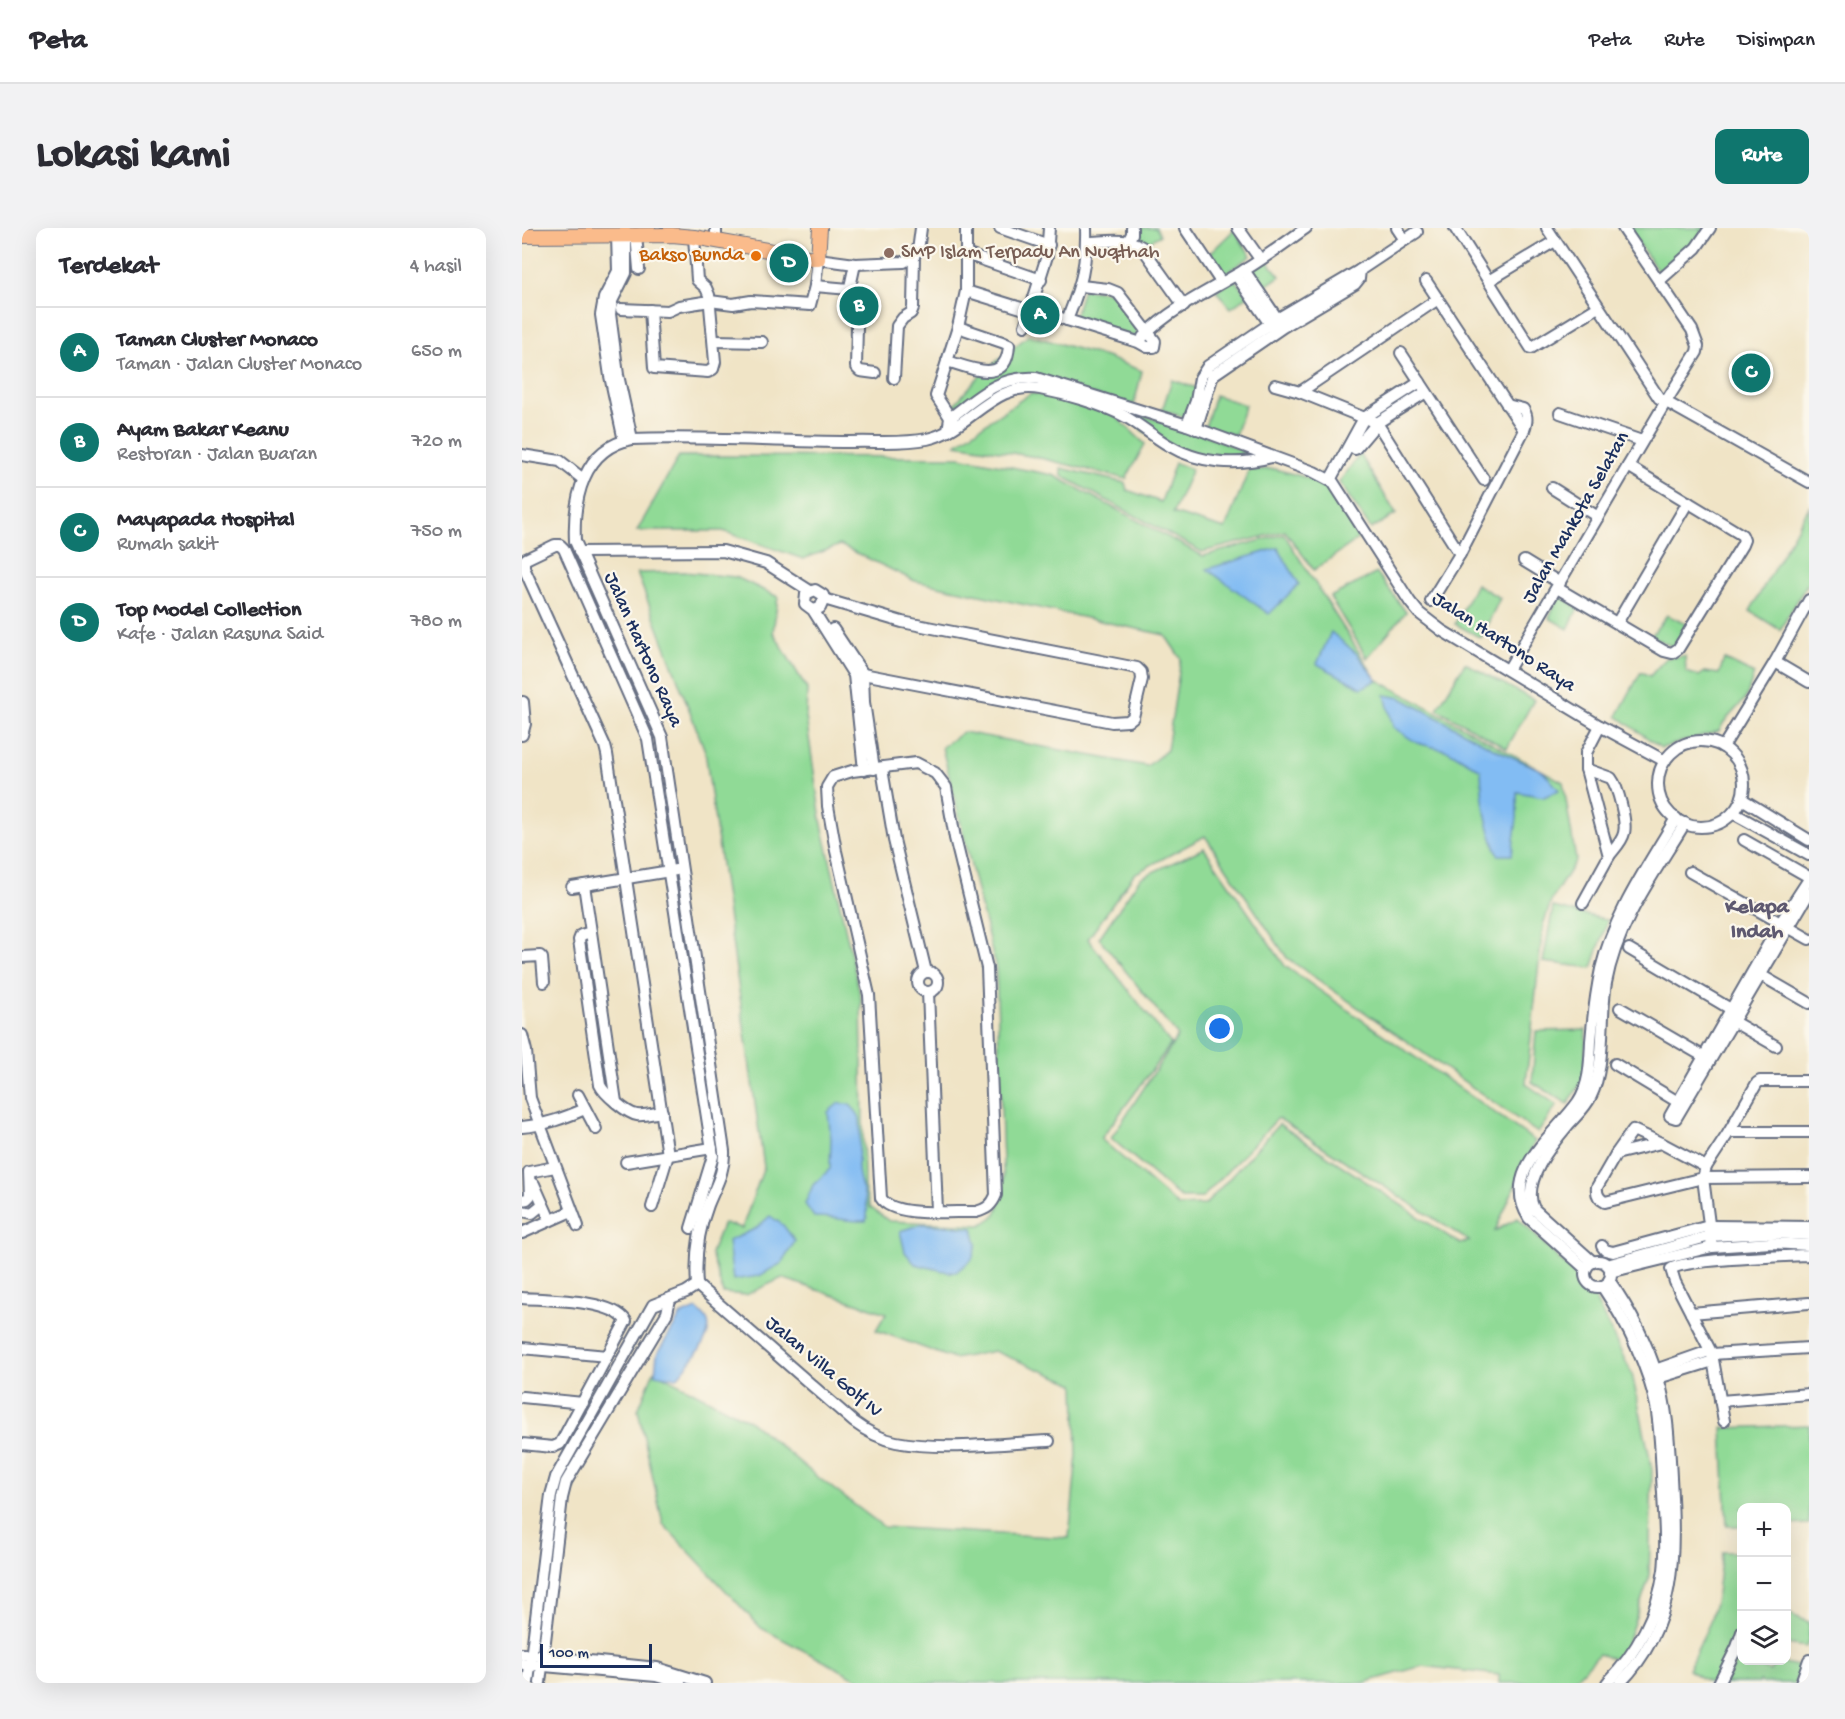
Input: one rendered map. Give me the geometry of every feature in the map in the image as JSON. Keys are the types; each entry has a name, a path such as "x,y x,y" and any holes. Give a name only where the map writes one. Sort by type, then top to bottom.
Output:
{"main road":[{"path":"522,236 635,233 694,237 716,234 818,259 819,228"}],"street":[{"path":"621,309 671,310 678,306 710,301 733,304 750,301 810,305 818,259 855,264 904,262 918,249 921,228"},
{"path":"951,425 936,396 958,327 966,291 966,228"},
{"path":"1006,228 1049,245"},
{"path":"1025,326 1041,280 1049,245 1049,228"},
{"path":"1067,320 1081,286 1086,228"},
{"path":"1128,241 1132,228"},
{"path":"1185,228 1221,282"},
{"path":"1238,228 1260,259"},
{"path":"1397,228 1405,240"},
{"path":"1455,228 1531,348 1598,307"},
{"path":"1547,228 1650,388 1665,403 1809,482"},
{"name":"Jalan Mahkota Selatan","path":"1508,670 1642,441 1693,361 1698,346 1692,330 1623,228"},
{"path":"1659,281 1696,248 1710,228"},
{"path":"1148,332 1184,306 1260,259 1299,230"},
{"path":"1191,427 1204,369 1276,326 1349,275 1417,232"},
{"path":"635,233 639,269"},
{"path":"635,233 626,273 612,301 610,314 628,440 908,441 929,439 951,425 988,390 1006,380 1023,377 1052,381 1127,412 1191,427 1331,481"},
{"path":"650,310 654,368 711,370 715,362 710,301 706,288 697,280 694,237"},
{"path":"1086,242 1128,241 1142,247 1184,306"},
{"path":"1490,280 1555,241"},
{"path":"966,254 1041,280"},
{"path":"894,378 897,326 903,318 911,314 913,308 914,255"},
{"path":"855,264 848,298 862,306 858,326 856,367 860,371 875,373"},
{"path":"1240,272 1276,326"},
{"path":"1426,281 1524,430 1460,554 1431,601"},
{"path":"815,286 849,289"},
{"path":"1052,315 1138,342 1147,347 1154,347 1155,341 1118,293 1108,289 1081,286"},
{"path":"966,291 1031,311"},
{"path":"1300,392 1438,299"},
{"path":"947,361 985,372 993,372 1003,363 1009,349 1009,345 958,327"},
{"path":"714,341 762,342"},
{"path":"1401,353 1484,480"},
{"path":"1275,385 1300,392 1377,423 1460,554"},
{"path":"1331,481 1364,418 1423,387"},
{"path":"1331,481 1377,423 1423,387"},
{"path":"1127,412 1169,446 1190,456 1205,460 1255,461 1272,457"},
{"path":"1560,413 1642,441"},
{"name":"Jalan Hartono Raya","path":"628,440 614,444 597,457 583,479 576,508 575,542 662,736 724,1159 720,1178 699,1236 696,1286"},
{"path":"522,455 560,461 583,479"},
{"path":"1524,561 1558,586 1617,623 1668,653 1676,651 1744,540 1742,535 1628,466"},
{"name":"Jalan Hartono Raya","path":"1331,481 1419,613 1441,630 1600,726 1665,761"},
{"path":"1552,488 1598,517"},
{"path":"1617,623 1688,502"},
{"path":"652,1207 668,1155 605,746 524,568 526,559 555,545 560,545 564,549 647,733 712,1148 713,1161 691,1228"},
{"path":"579,552 723,551 766,563 810,591 819,591 819,606 859,675 873,769 894,840 926,972 920,976 919,983 922,989 928,992 938,1211"},
{"path":"810,591 804,598 805,604 1137,668 1141,672 1142,679 1133,717 1122,722 1112,722 859,675"},
{"path":"1723,747 1775,662 1809,600"},
{"path":"1775,662 1809,682"},
{"path":"522,735 525,724 523,702"},
{"path":"1600,726 1586,753 1586,769 1609,856"},
{"path":"1702,741 1723,747 1739,764 1743,775 1742,799 1733,813 1719,823 1702,827 1680,821 1664,804 1660,796 1659,778 1665,761 1681,746 1691,742 1702,741"},
{"path":"908,764 921,765 935,773 946,787 955,838 987,968 996,1195 993,1203 984,1210 902,1211 884,1204 881,1198 868,984 836,851 827,787 833,777 873,769 908,764"},
{"path":"1583,903 1624,834 1624,820 1611,778 1586,769"},
{"path":"1742,799 1809,840"},
{"path":"1733,813 1809,855"},
{"path":"1589,1265 1534,1209 1530,1197 1531,1184 1536,1171 1566,1127 1586,1106 1594,1089 1599,1068 1606,982 1621,932 1680,821"},
{"path":"1707,1059 1675,1119 1670,1116 1734,1015 1809,878 1744,840"},
{"path":"662,1112 634,1115 616,1102 591,932 578,886 682,869"},
{"path":"1690,872 1809,939"},
{"path":"1784,924 1809,893"},
{"path":"1629,949 1734,1015 1776,1046"},
{"path":"522,957 542,958 544,982"},
{"path":"1757,974 1809,1003"},
{"path":"1620,1008 1707,1059"},
{"path":"522,1035 525,1044 530,1098 578,1226"},
{"path":"1615,1064 1678,1102"},
{"path":"1712,1248 1705,1172 1757,1083 1760,1081 1809,1081"},
{"path":"578,1095 596,1129"},
{"path":"522,1128 564,1118 585,1109"},
{"path":"1705,1172 1660,1143 1633,1130 1616,1154 1596,1192 1605,1202 1705,1172 1809,1177"},
{"path":"1729,1132 1809,1132"},
{"path":"1616,1154 1660,1143"},
{"path":"626,1162 712,1148"},
{"path":"522,1200 530,1196 528,1178 530,1172 555,1167"},
{"path":"528,1178 550,1220"},
{"path":"542,1205 527,1212 526,1230 567,1213"},
{"path":"1602,1246 1605,1250 1613,1252 1710,1231 1809,1227"},
{"path":"1589,1265 1586,1277 1588,1282 1597,1286 1607,1276 1710,1231 1809,1235"},
{"path":"1607,1276 1712,1248 1771,1244 1809,1245"},
{"path":"1724,1421 1711,1355 1671,1272 1673,1267 1720,1261 1809,1255"},
{"path":"1589,1265 1598,1261 1631,1314 1648,1349 1657,1374 1669,1434 1674,1539 1667,1599 1656,1629 1642,1655 1620,1683"},
{"path":"1607,1276 1618,1310 1640,1353 1655,1404 1661,1455 1665,1540 1664,1570 1658,1598 1647,1626 1634,1651 1607,1683"},
{"path":"528,1683 527,1659 553,1485 653,1305 696,1286"},
{"name":"Jalan Villa Golf IV","path":"696,1286 864,1430 902,1443 946,1445 1049,1441"},
{"path":"522,1298 589,1303 618,1314 626,1321 559,1446 522,1444"},
{"path":"540,1683 566,1482 667,1313 670,1299"},
{"path":"1691,1313 1809,1303"},
{"path":"617,1338 630,1345"},
{"path":"522,1348 607,1356"},
{"path":"1657,1374 1711,1355 1809,1348"},
{"path":"1720,1401 1809,1394"},
{"path":"522,1397 583,1403"},
{"path":"598,1404 609,1410"},
{"path":"1719,1683 1737,1647"},
{"path":"527,1659 645,1675 680,1683"},
{"path":"1801,1683 1809,1660"},
{"path":"543,1661 657,1668 705,1683"}],"green space":[{"path":"1141,228 1156,228 1160,235 1148,243 1139,241"},
{"path":"1628,228 1705,228 1691,250 1660,274"},
{"path":"1234,230 1251,256 1223,275 1208,255"},
{"path":"1266,259 1280,276 1261,289 1250,270"},
{"path":"1233,278 1248,296 1231,308 1216,291"},
{"path":"1083,289 1111,292 1129,310 1139,338 1074,318"},
{"path":"1029,335 1106,357 1142,371 1134,405 1038,381 952,407 982,373"},
{"path":"1172,380 1197,388 1186,418 1162,410"},
{"path":"1031,393 1109,410 1145,444 1126,479 1036,457 956,444"},
{"path":"1215,395 1245,405 1235,435 1205,427"},
{"path":"1133,413 1194,430 1250,454 1210,458 1175,448 1141,430"},
{"path":"1360,454 1396,514 1371,529 1339,482"},
{"path":"679,456 959,457 1053,475 1203,556 1284,534 1376,679 1563,782 1576,860 1552,899 1543,925 1526,1084 1557,1105 1538,1133 1287,958 1205,836 1134,874 1088,939 1171,1044 1101,1139 1178,1206 1205,1205 1279,1124 1460,1244 1469,1241 1278,1118 1202,1198 1181,1198 1111,1138 1178,1036 1099,938 1140,878 1204,848 1285,966 1535,1141 1495,1231 1518,1218 1591,1291 1632,1374 1652,1468 1649,1578 1621,1661 1599,1654 1571,1683 1499,1683 1499,1675 1422,1666 1363,1683 865,1683 761,1628 663,1524 638,1410 654,1371 750,1421 815,1475 884,1527 1069,1538 1077,1455 1075,1384 994,1351 954,1359 876,1330 886,1313 782,1278 746,1295 723,1293 711,1253 723,1223 742,1228 764,1167 705,751 637,573 684,572 736,577 778,597 773,632 807,689 806,717 821,820 861,999 864,1187 870,1207 889,1221 981,1225 996,1215 1004,1190 996,968 942,747 963,732 1147,766 1167,750 1181,659 1165,635 915,581 840,545 803,559 723,531 637,531"},
{"path":"1175,463 1192,469 1173,513 1225,529 1249,470 1275,469 1308,478 1329,489 1358,539 1314,570 1285,531 1202,552 1062,476 1061,468 1125,483 1127,490 1161,502"},
{"path":"1809,507 1809,581 1780,630 1750,611"},
{"path":"1377,573 1406,612 1367,658 1330,597"},
{"path":"1476,584 1500,598 1481,638 1455,624"},
{"path":"1559,595 1578,608 1568,629 1549,618"},
{"path":"1667,615 1688,625 1673,647 1651,636"},
{"path":"1685,656 1686,672 1699,676 1705,672 1719,674 1724,659 1754,674 1746,698 1724,722 1719,731 1661,748 1617,716 1641,672 1650,676 1666,658"},
{"path":"1465,663 1534,700 1507,748 1437,709"},
{"path":"1553,907 1608,920 1592,968 1543,962"},
{"path":"1586,1030 1585,1077 1568,1104 1532,1082 1536,1031"},
{"path":"1809,1425 1809,1524 1791,1525 1791,1503 1737,1503 1737,1526 1727,1526 1722,1428"},
{"path":"1722,1552 1737,1552 1737,1635 1714,1683 1709,1683 1688,1670 1710,1622 1717,1594"},
{"path":"1791,1615 1809,1622 1809,1640 1806,1647 1791,1645"},
{"path":"1737,1661 1737,1665 1754,1665 1770,1671 1774,1665 1802,1667 1795,1683 1763,1683 1760,1681 1759,1683 1724,1683"}],"water":[{"path":"1278,548 1299,584 1269,614 1207,569"},
{"path":"1331,632 1357,654 1377,680 1362,688 1317,664"},
{"path":"1385,695 1401,698 1495,749 1543,771 1559,790 1544,797 1517,792 1517,818 1512,855 1498,855 1485,814 1481,770 1449,751 1417,743 1393,727"},
{"path":"839,1103 850,1105 859,1116 858,1169 867,1208 866,1221 814,1217 805,1204 813,1185 830,1169 831,1139 828,1112"},
{"path":"770,1216 783,1225 795,1241 782,1263 759,1276 733,1280 728,1241 755,1229"},
{"path":"922,1224 973,1228 977,1244 972,1259 956,1272 915,1264 905,1252 900,1231"},
{"path":"697,1309 706,1319 709,1327 699,1350 677,1378 655,1374 657,1354 681,1315"}],"place":[{"name":"SMP Islam Terpadu An Nuqthah","path":"889,253"},
{"name":"Bakso Bunda","path":"756,256"},
{"name":"Top Model Collection","path":"789,263"},
{"name":"Ayam Bakar Keanu","path":"859,306"},
{"name":"Taman Cluster Monaco","path":"1040,315"},
{"name":"Mayapada Hospital","path":"1751,373"}],"district":[{"name":"Kelapa Indah","path":"1757,920"}]}
